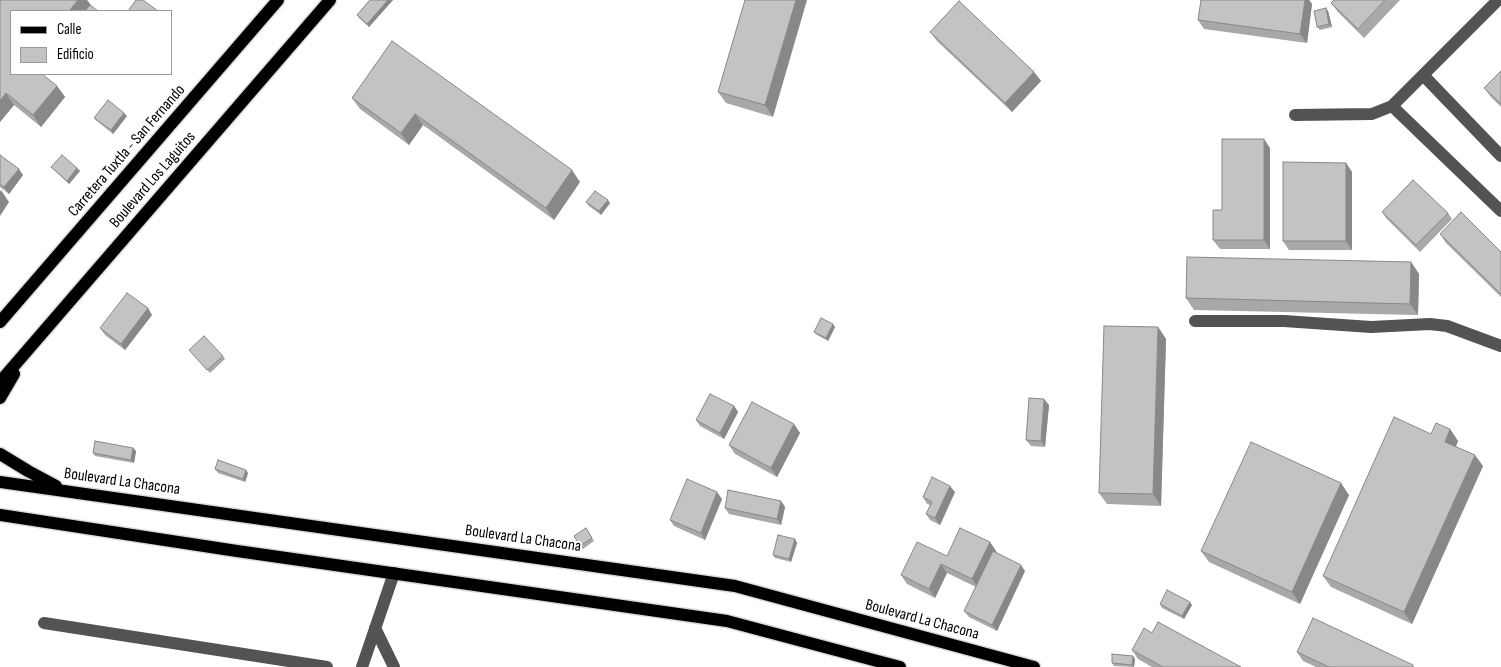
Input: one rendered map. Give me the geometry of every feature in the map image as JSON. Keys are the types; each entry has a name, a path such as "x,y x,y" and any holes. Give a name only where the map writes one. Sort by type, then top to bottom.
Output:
{"main road":[{"name":"Carretera Tuxtla - San Fernando","path":"0,322 278,0"},
{"name":"Boulevard Los Laguitos","path":"0,382 330,0"},
{"path":"0,398 31,346"},
{"path":"0,454 65,490"},
{"name":"Boulevard La Chacona","path":"0,482 735,586 1034,667"},
{"path":"0,515 728,621 900,667"}],"street":[{"path":"1295,115 1372,114 1392,106 1498,0"},
{"path":"1423,75 1501,156"},
{"path":"1392,106 1501,210"},
{"path":"1195,321 1284,321 1371,327 1430,324 1447,326 1501,346"},
{"path":"362,667 394,573"},
{"path":"44,622 328,667"},
{"path":"376,628 394,667"}],"building":[{"path":"0,0 78,0 70,10 10,10 10,75 43,75 57,86 33,115 6,93 0,101"},
{"path":"136,0 143,0 157,10 129,10"},
{"path":"370,0 388,0 367,24 357,15"},
{"path":"745,0 796,0 765,105 718,92"},
{"path":"1201,0 1305,0 1300,34 1198,20"},
{"path":"1334,0 1385,0 1358,29 1331,3"},
{"path":"959,1 1034,72 1005,103 930,32"},
{"path":"90,5 97,10 86,10"},
{"path":"1326,8 1329,24 1317,27 1314,11"},
{"path":"392,41 572,170 546,208 415,114 401,133 352,98"},
{"path":"1501,71 1501,104 1484,88"},
{"path":"108,100 124,113 111,130 94,118"},
{"path":"1222,139 1264,139 1264,240 1213,240 1213,210 1222,210"},
{"path":"0,155 19,169 4,187 0,184"},
{"path":"62,155 77,168 67,181 51,167"},
{"path":"1283,162 1346,163 1346,241 1283,241"},
{"path":"1413,180 1448,213 1416,245 1382,212"},
{"path":"595,191 608,200 599,211 586,202"},
{"path":"1461,212 1501,252 1501,294 1440,234"},
{"path":"1187,257 1411,262 1410,304 1186,298"},
{"path":"127,293 148,308 121,344 100,328"},
{"path":"821,318 833,324 826,338 814,332"},
{"path":"1104,326 1158,327 1153,494 1099,493"},
{"path":"204,336 223,356 207,370 189,350"},
{"path":"710,394 734,406 720,433 696,420"},
{"path":"1029,398 1044,399 1041,441 1026,440"},
{"path":"752,402 794,424 771,468 729,445"},
{"path":"1394,417 1431,434 1436,423 1450,429 1445,442 1475,455 1404,612 1323,576"},
{"path":"95,441 133,448 131,460 93,453"},
{"path":"1251,442 1341,483 1292,592 1201,551"},
{"path":"218,460 246,470 243,479 215,469"},
{"path":"932,477 950,486 935,518 926,514 932,502 923,497"},
{"path":"687,479 717,492 701,533 670,520"},
{"path":"728,490 781,501 777,519 725,508"},
{"path":"586,528 592,538 580,546 574,536"},
{"path":"960,528 990,542 972,579 941,564 929,589 901,575 917,542 947,556"},
{"path":"778,535 795,539 789,559 773,555"},
{"path":"993,551 1021,565 992,625 964,611"},
{"path":"1167,590 1190,602 1182,616 1160,604"},
{"path":"1313,618 1413,665 1413,667 1329,667 1297,652"},
{"path":"1158,622 1241,667 1163,667 1132,650 1144,628 1152,633"},
{"path":"1112,654 1133,656 1132,665 1112,663"}]}
